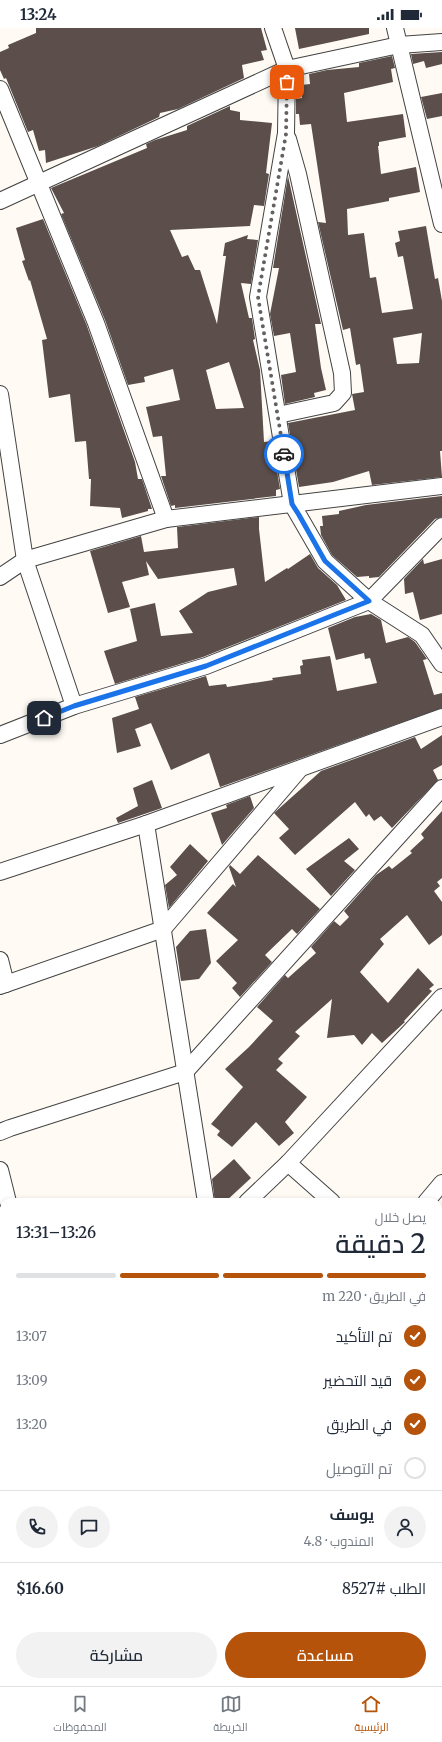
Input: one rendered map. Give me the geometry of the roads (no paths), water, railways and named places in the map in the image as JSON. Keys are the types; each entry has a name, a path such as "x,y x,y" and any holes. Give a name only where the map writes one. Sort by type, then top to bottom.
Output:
{"street":[{"path":"273,28 287,69 286,134 258,297 292,504 325,561 369,601 422,635 442,664"},
{"path":"395,28 442,224"},
{"path":"0,201 287,69 399,45 442,42"},
{"path":"2,98 40,183 96,323 166,518"},
{"path":"278,415 334,403 343,393 342,373 298,174 286,134"},
{"path":"0,394 26,560 74,706"},
{"path":"0,577 26,560 166,518 442,486"},
{"path":"0,735 74,706 206,666 369,601 442,526"},
{"path":"0,872 146,824 442,717"},
{"path":"0,960 3,985 163,929 301,768"},
{"path":"0,1132 185,1072 442,788"},
{"path":"146,824 205,1198"},
{"path":"251,1198 288,1163 442,997"},
{"path":"288,1163 327,1198"},
{"path":"0,1170 7,1198"},
{"path":"429,1198 442,1183"}]}
